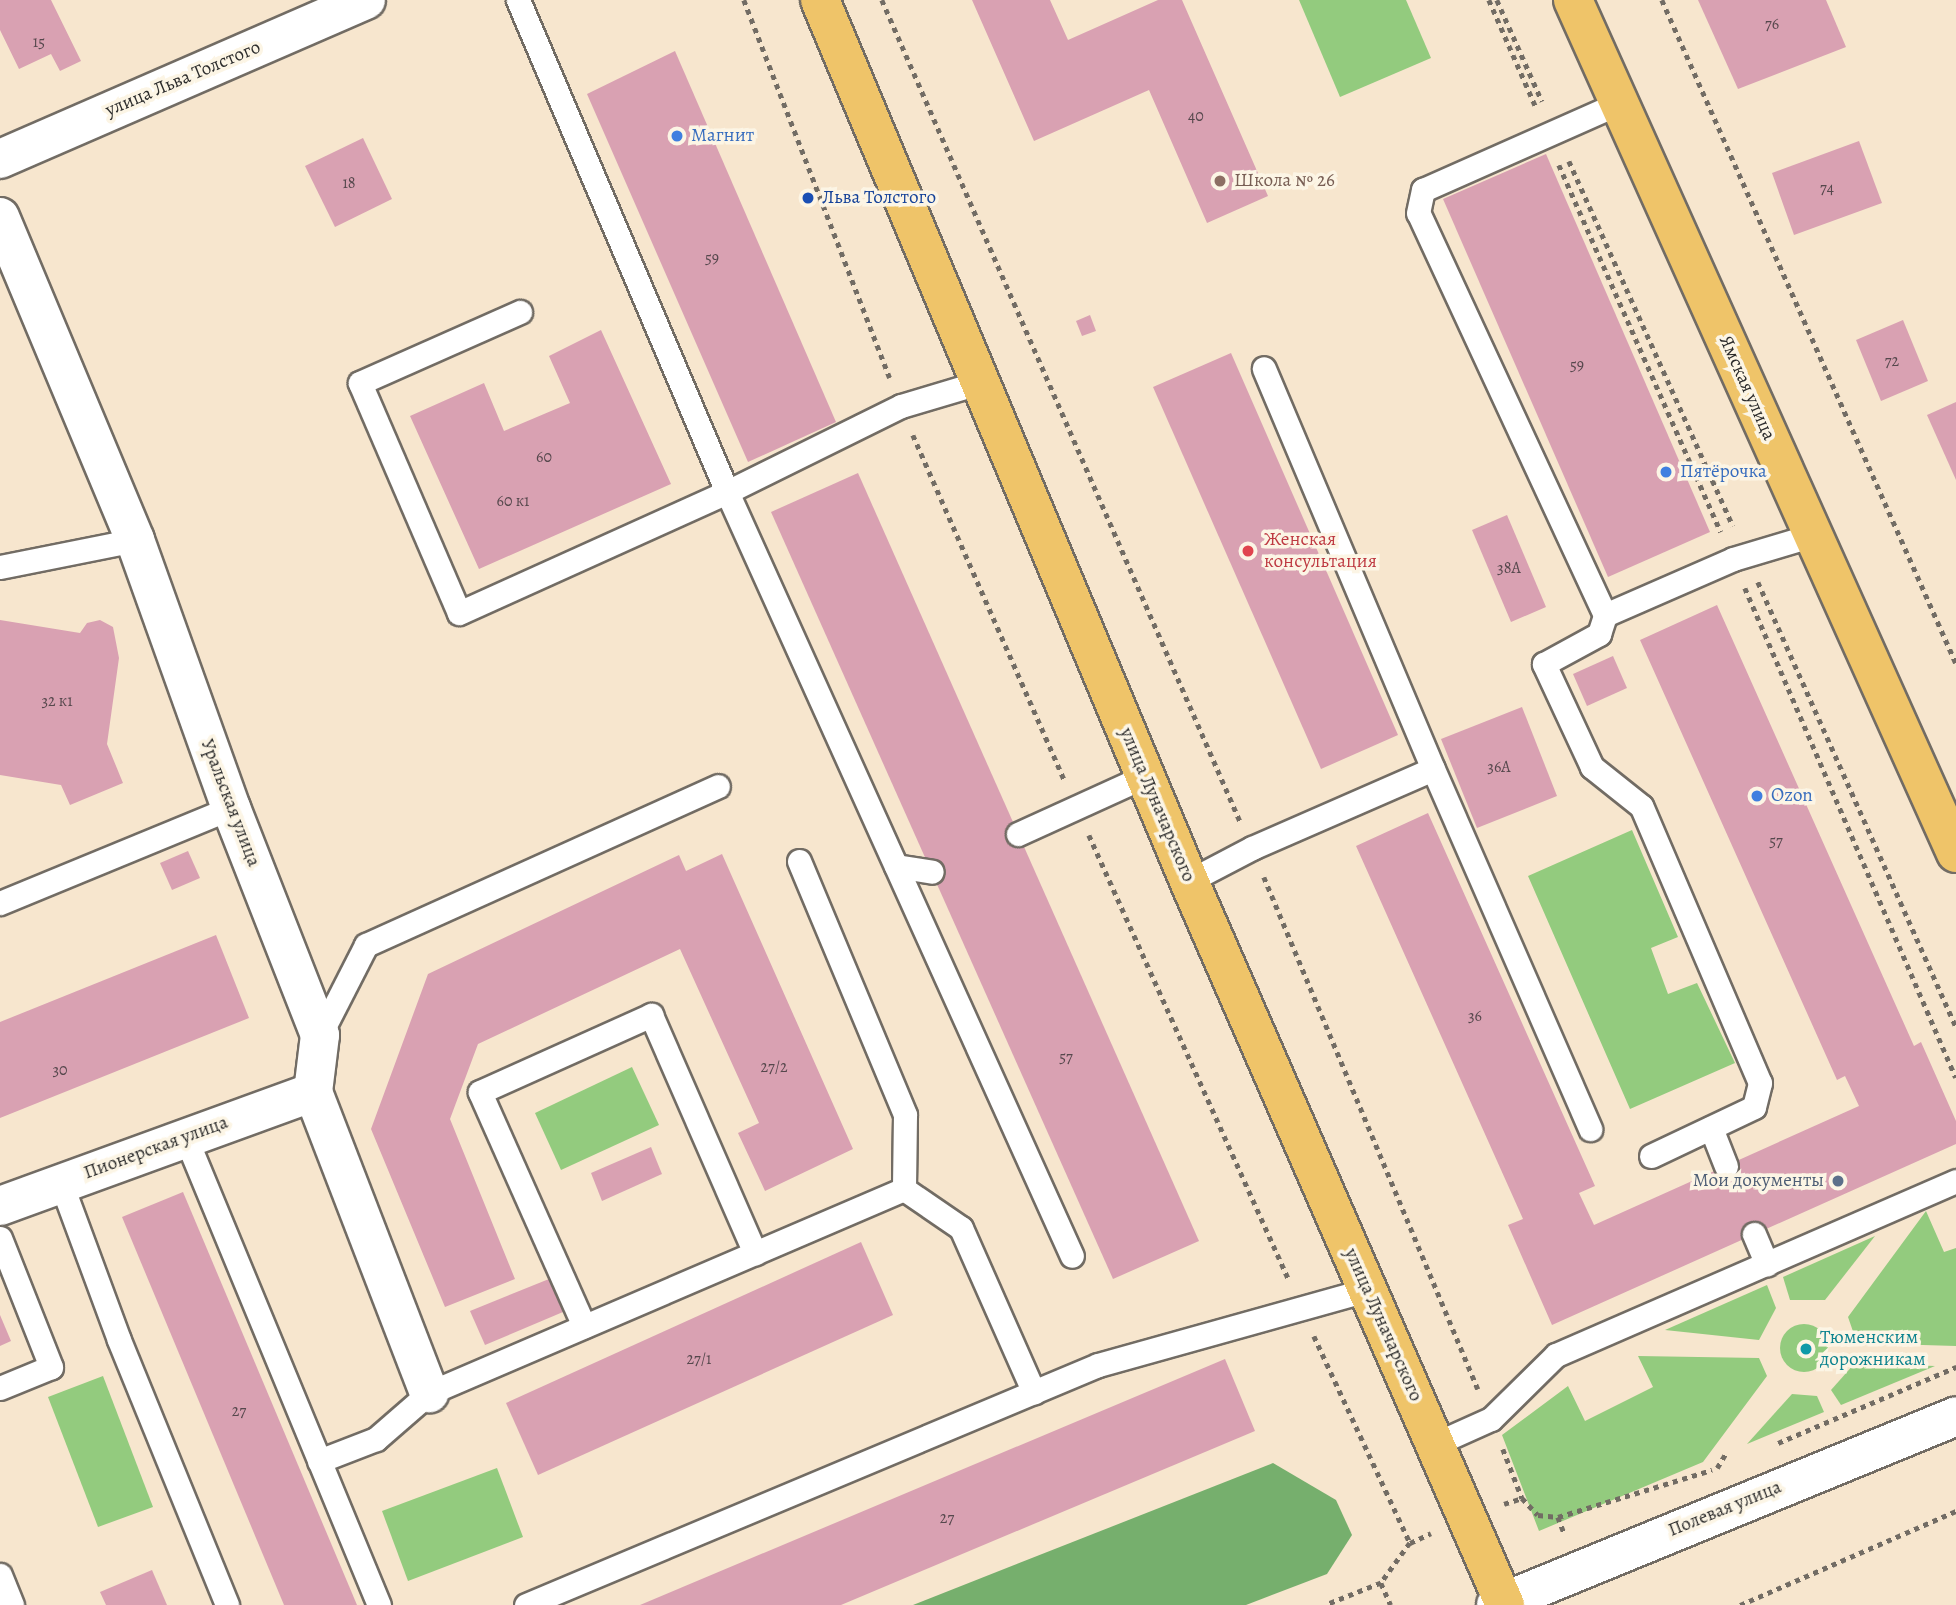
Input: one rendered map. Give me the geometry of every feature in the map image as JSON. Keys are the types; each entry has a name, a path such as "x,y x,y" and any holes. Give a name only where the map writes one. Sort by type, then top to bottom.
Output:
{"main road":[{"name":"улица Луначарского","path":"820,0 978,383 1189,881 1435,1444 1501,1604"},
{"name":"Ямская улица","path":"1573,0 1956,853"}],"street":[{"name":"улица Льва Толстого","path":"0,159 366,0"},
{"name":"Уральская улица","path":"0,217 135,540 231,808 320,1035 313,1092 429,1393"},
{"name":"Пионерская улица","path":"0,1206 185,1136 313,1092"},
{"name":"Полевая улица","path":"1501,1604 1956,1416"}],"lane":[{"path":"518,0 727,492 1072,1256"},
{"path":"1619,103 1554,128 1423,190 1418,212 1605,615 1599,634 1544,664 1592,767 1641,806 1760,1083 1754,1107 1651,1156"},
{"path":"520,312 360,383 459,613 727,492 901,406 978,383"},
{"path":"1264,368 1433,769 1590,1129"},
{"path":"1605,615 1746,555 1813,535"},
{"path":"0,567 135,540"},
{"path":"1189,881 1252,848 1433,769"},
{"path":"1018,834 1145,776"},
{"path":"320,1035 366,945 718,786"},
{"path":"0,903 231,808"},
{"path":"799,861 905,1115 904,1189"},
{"path":"896,866 932,872"},
{"path":"584,1326 480,1092 651,1015 755,1253"},
{"path":"1711,1128 1726,1166"},
{"path":"185,1136 379,1605"},
{"path":"1435,1444 1491,1419 1556,1355 1956,1181"},
{"path":"61,1183 119,1340 227,1605"},
{"path":"319,1461 376,1439 429,1393 904,1189"},
{"path":"904,1189 961,1227 1034,1393"},
{"path":"1755,1234 1767,1264"},
{"path":"0,1238 51,1367 0,1388"},
{"path":"534,1603 1098,1365 1367,1290"},
{"path":"0,1575 12,1605"}],"path":[{"path":"882,0 1252,848 1522,1498 1538,1515 1558,1517 1729,1463"},
{"path":"1497,0 1956,1027"},
{"path":"1662,0 1956,663"},
{"path":"1765,1448 1956,1367"},
{"path":"1832,1409 1836,1418"},
{"path":"1717,1468 1726,1453"},
{"path":"1740,1605 1956,1511"},
{"path":"1325,1605 1381,1583 1391,1605"}],"green space":[{"path":"1299,0 1406,0 1431,58 1340,97"},
{"path":"1632,830 1678,937 1651,948 1668,994 1697,983 1735,1063 1630,1109 1528,876"},
{"path":"632,1067 659,1125 561,1170 535,1113"},
{"path":"1926,1211 1944,1252 1956,1248 1956,1346 1857,1343 1848,1317"},
{"path":"1875,1236 1825,1300 1790,1300 1783,1277"},
{"path":"1767,1285 1776,1308 1759,1340 1665,1330"},
{"path":"1804,1324 1821,1331 1828,1348 1821,1365 1804,1372 1787,1365 1780,1348 1787,1331"},
{"path":"1638,1356 1759,1358 1767,1376 1703,1462 1539,1531 1502,1435 1568,1386 1585,1421 1653,1387"},
{"path":"1855,1363 1935,1366 1841,1405 1831,1390"},
{"path":"103,1376 153,1507 98,1527 48,1397"},
{"path":"1792,1394 1817,1396 1824,1412 1747,1444"},
{"path":"1273,1463 1336,1500 1352,1535 1327,1574 1246,1605 913,1605"},
{"path":"497,1468 523,1537 408,1581 382,1511"}],"building":[{"path":"0,0 51,0 81,61 60,71 51,54 19,69 0,30"},
{"path":"972,0 1050,0 1068,40 1158,0 1182,0 1268,196 1207,223 1149,90 1034,141"},
{"path":"1698,0 1826,0 1846,47 1738,89"},
{"path":"675,51 836,422 748,462 587,94"},
{"path":"363,138 392,199 335,227 305,166"},
{"path":"1859,141 1882,203 1794,235 1772,173"},
{"path":"1546,154 1710,532 1608,577 1443,199"},
{"path":"1090,315 1096,331 1082,336 1076,321"},
{"path":"1903,320 1928,381 1881,401 1856,340"},
{"path":"601,330 671,484 479,569 410,416 484,383 504,431 570,403 549,356"},
{"path":"1231,353 1398,735 1321,769 1153,387"},
{"path":"1956,402 1956,480 1927,415"},
{"path":"858,473 1199,1241 1113,1279 771,512"},
{"path":"1507,515 1546,607 1511,622 1472,530"},
{"path":"1717,605 1914,1046 1921,1042 1956,1121 1956,1144 1552,1325 1508,1225 1523,1219 1356,846 1428,813 1595,1186 1579,1193 1594,1225 1859,1106 1845,1076 1837,1080 1640,640"},
{"path":"0,620 80,633 87,623 100,620 113,627 119,658 107,744 123,783 70,805 61,785 0,775"},
{"path":"1613,656 1627,688 1587,706 1573,674"},
{"path":"1522,707 1557,796 1477,828 1441,739"},
{"path":"188,851 200,878 172,890 160,863"},
{"path":"722,854 853,1149 765,1191 738,1133 759,1123 680,949 478,1044 450,1119 515,1279 445,1307 371,1129 428,974 679,855 686,871"},
{"path":"216,935 249,1018 0,1118 0,1022"},
{"path":"651,1147 662,1174 602,1201 591,1173"},
{"path":"183,1192 357,1605 284,1605 122,1217"},
{"path":"861,1242 893,1315 538,1475 506,1403"},
{"path":"549,1279 563,1312 485,1345 470,1311"},
{"path":"0,1315 11,1341 0,1346"},
{"path":"1225,1359 1255,1431 841,1605 640,1605"},
{"path":"152,1570 167,1605 106,1605 100,1592"}],"place":[{"name":"Магнит","path":"677,136"},
{"name":"Школа № 26","path":"1220,181"},
{"name":"Льва Толстого","path":"808,198"},
{"name":"Пятёрочка","path":"1666,472"},
{"name":"Женская консультация","path":"1248,551"},
{"name":"Ozon","path":"1757,796"},
{"name":"Мои документы","path":"1838,1181"},
{"name":"Тюменским дорожникам","path":"1806,1349"}]}
